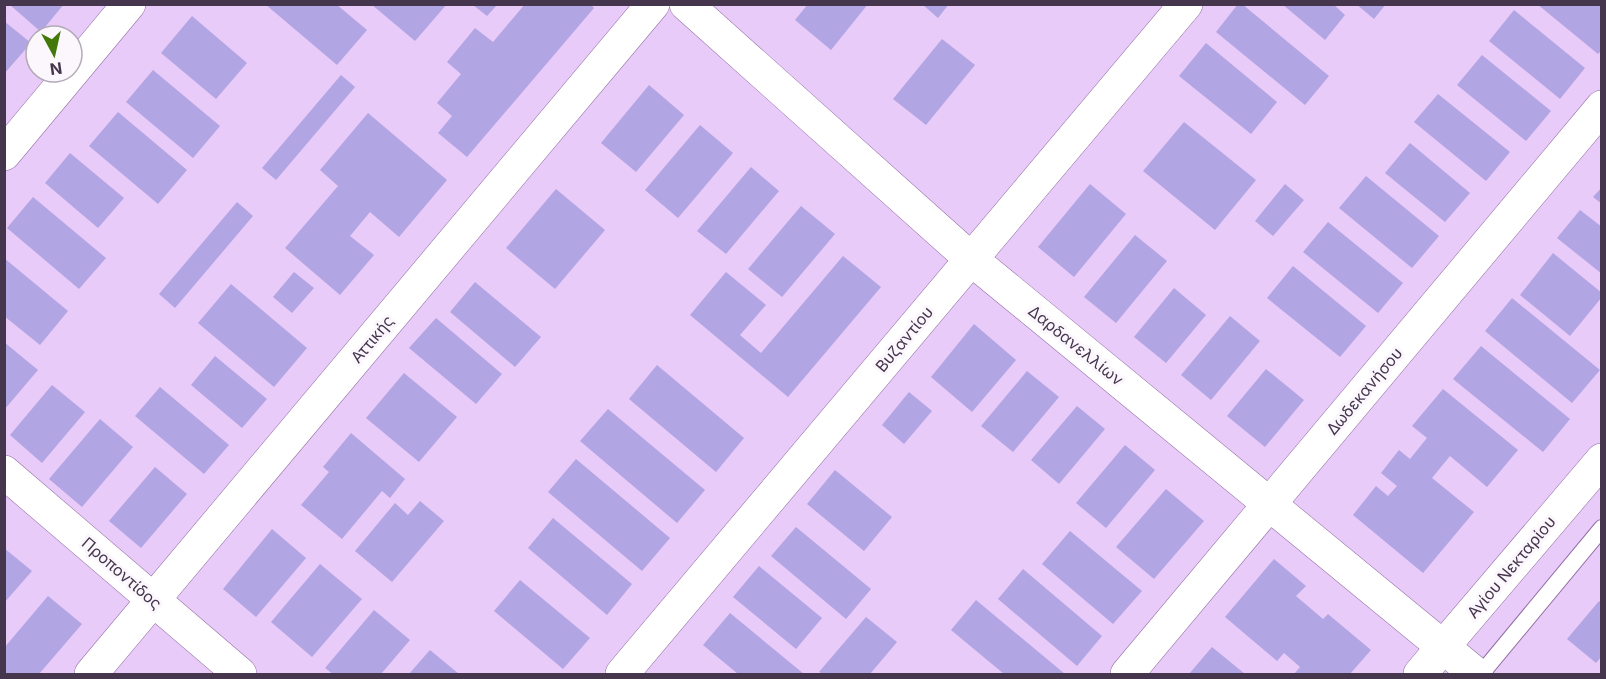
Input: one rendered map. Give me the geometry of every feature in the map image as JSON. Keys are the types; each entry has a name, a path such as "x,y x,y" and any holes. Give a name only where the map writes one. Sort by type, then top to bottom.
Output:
{"street":[{"path":"4,154 129,4"},
{"name":"Αττικής","path":"91,675 653,4"},
{"name":"Δαρδανελλίων","path":"686,4 971,259 1476,675"},
{"name":"Βυζαντίου","path":"622,675 1186,4"},
{"name":"Δωδεκανήσου","path":"1127,675 1602,107"},
{"name":"Αγίου Νεκταρίου","path":"1420,675 1602,460"},
{"name":"Προποντίδος","path":"4,472 240,675"}],"lane":[{"path":"1481,675 1602,528"}],"building":[{"path":"9,4 64,4 48,24 32,24"},
{"path":"265,4 336,4 367,30 337,65"},
{"path":"371,4 447,4 415,41"},
{"path":"525,4 590,4 594,8 467,157 438,133 452,116 437,103 461,74 447,62 475,28 493,42"},
{"path":"808,4 868,4 831,50 795,20"},
{"path":"922,4 949,4 938,18"},
{"path":"1238,4 1242,4 1329,76 1305,105 1216,32"},
{"path":"1282,4 1333,4 1345,15 1325,40"},
{"path":"1356,4 1386,4 1374,19"},
{"path":"1537,4 1602,4 1602,50 1598,54"},
{"path":"473,5 497,5 487,16"},
{"path":"1514,10 1585,68 1560,99 1489,41"},
{"path":"192,16 247,63 216,99 161,53"},
{"path":"4,21 24,37 24,51 4,74"},
{"path":"942,39 975,65 926,125 893,99"},
{"path":"1206,43 1277,102 1251,134 1179,76"},
{"path":"1482,55 1551,111 1526,141 1457,85"},
{"path":"153,70 220,126 193,158 126,102"},
{"path":"341,75 355,87 276,180 262,168"},
{"path":"649,85 684,115 636,172 601,143"},
{"path":"1438,94 1510,152 1486,181 1414,122"},
{"path":"118,112 187,170 158,204 89,146"},
{"path":"368,113 447,180 399,237 370,212 350,236 374,255 340,295 285,248 338,186 320,170"},
{"path":"1184,122 1256,180 1215,230 1143,171"},
{"path":"700,125 733,153 678,218 645,190"},
{"path":"1410,143 1470,193 1445,222 1385,173"},
{"path":"70,153 124,198 98,228 45,183"},
{"path":"751,167 779,191 726,254 697,231"},
{"path":"1366,176 1439,236 1412,268 1339,208"},
{"path":"1090,184 1126,214 1074,277 1038,247"},
{"path":"1285,184 1304,200 1273,236 1255,221"},
{"path":"1602,187 1602,204 1593,197"},
{"path":"556,189 605,230 555,289 506,248"},
{"path":"33,197 106,258 79,289 7,228"},
{"path":"237,202 253,216 175,308 159,294"},
{"path":"801,206 835,234 782,297 748,269"},
{"path":"1580,210 1602,227 1602,274 1557,238"},
{"path":"1328,222 1403,283 1378,313 1303,252"},
{"path":"1135,235 1167,261 1116,323 1084,297"},
{"path":"1553,253 1602,293 1602,297 1570,336 1520,295"},
{"path":"843,256 881,287 788,397 690,315 726,272 766,305 740,335 761,353"},
{"path":"4,258 68,311 40,345 4,316"},
{"path":"1293,266 1366,326 1340,357 1267,298"},
{"path":"294,272 314,288 292,313 273,297"},
{"path":"475,282 541,337 515,367 450,312"},
{"path":"231,284 307,348 274,387 198,323"},
{"path":"1174,288 1206,315 1166,363 1134,337"},
{"path":"1512,298 1600,370 1572,403 1485,331"},
{"path":"1230,316 1260,341 1211,400 1181,375"},
{"path":"436,318 502,374 476,404 409,348"},
{"path":"974,324 1016,360 972,412 931,377"},
{"path":"4,342 38,370 4,410"},
{"path":"1481,346 1570,419 1543,452 1453,379"},
{"path":"215,356 267,399 242,428 191,385"},
{"path":"657,365 744,438 716,472 629,399"},
{"path":"1266,369 1304,400 1265,447 1227,416"},
{"path":"1027,371 1059,397 1013,452 981,426"},
{"path":"404,373 457,417 419,462 366,418"},
{"path":"52,385 85,412 42,463 10,435"},
{"path":"160,387 229,445 204,474 135,416"},
{"path":"1443,389 1518,450 1487,487 1450,456 1432,478 1474,512 1423,573 1353,515 1376,486 1388,496 1397,486 1381,473 1399,450 1410,459 1427,438 1412,426"},
{"path":"909,392 932,411 904,444 882,425"},
{"path":"1077,406 1105,429 1059,484 1031,460"},
{"path":"608,409 705,490 677,523 580,441"},
{"path":"100,419 133,447 82,507 49,479"},
{"path":"351,433 405,479 390,498 382,491 342,539 301,505 329,472 323,467"},
{"path":"1125,445 1155,470 1106,528 1076,503"},
{"path":"576,459 670,538 642,571 548,492"},
{"path":"155,467 187,494 141,548 109,521"},
{"path":"835,470 892,517 864,551 807,504"},
{"path":"1166,489 1204,521 1154,579 1116,547"},
{"path":"420,501 444,521 392,582 355,551 395,503 408,515"},
{"path":"553,518 632,584 607,615 528,548"},
{"path":"796,527 871,589 846,619 771,556"},
{"path":"272,529 306,558 256,617 223,589"},
{"path":"1070,531 1142,591 1113,624 1042,564"},
{"path":"4,548 32,571 4,603"},
{"path":"1274,559 1306,586 1296,596 1323,619 1328,614 1371,650 1350,674 1294,674 1300,667 1284,653 1277,661 1225,617"},
{"path":"320,564 362,599 312,657 271,622"},
{"path":"759,566 822,618 796,649 733,597"},
{"path":"1023,569 1102,636 1077,666 998,599"},
{"path":"520,580 590,638 563,669 494,611"},
{"path":"48,596 82,624 39,674 4,674 4,648"},
{"path":"976,600 1065,674 1004,674 951,630"},
{"path":"1599,601 1602,604 1602,656 1596,663 1567,639"},
{"path":"374,610 410,640 381,674 333,674 325,668"},
{"path":"730,613 804,674 738,674 703,645"},
{"path":"866,617 897,642 870,674 823,674 819,672"},
{"path":"1212,647 1245,674 1189,674"},
{"path":"430,650 459,674 409,674"}]}
